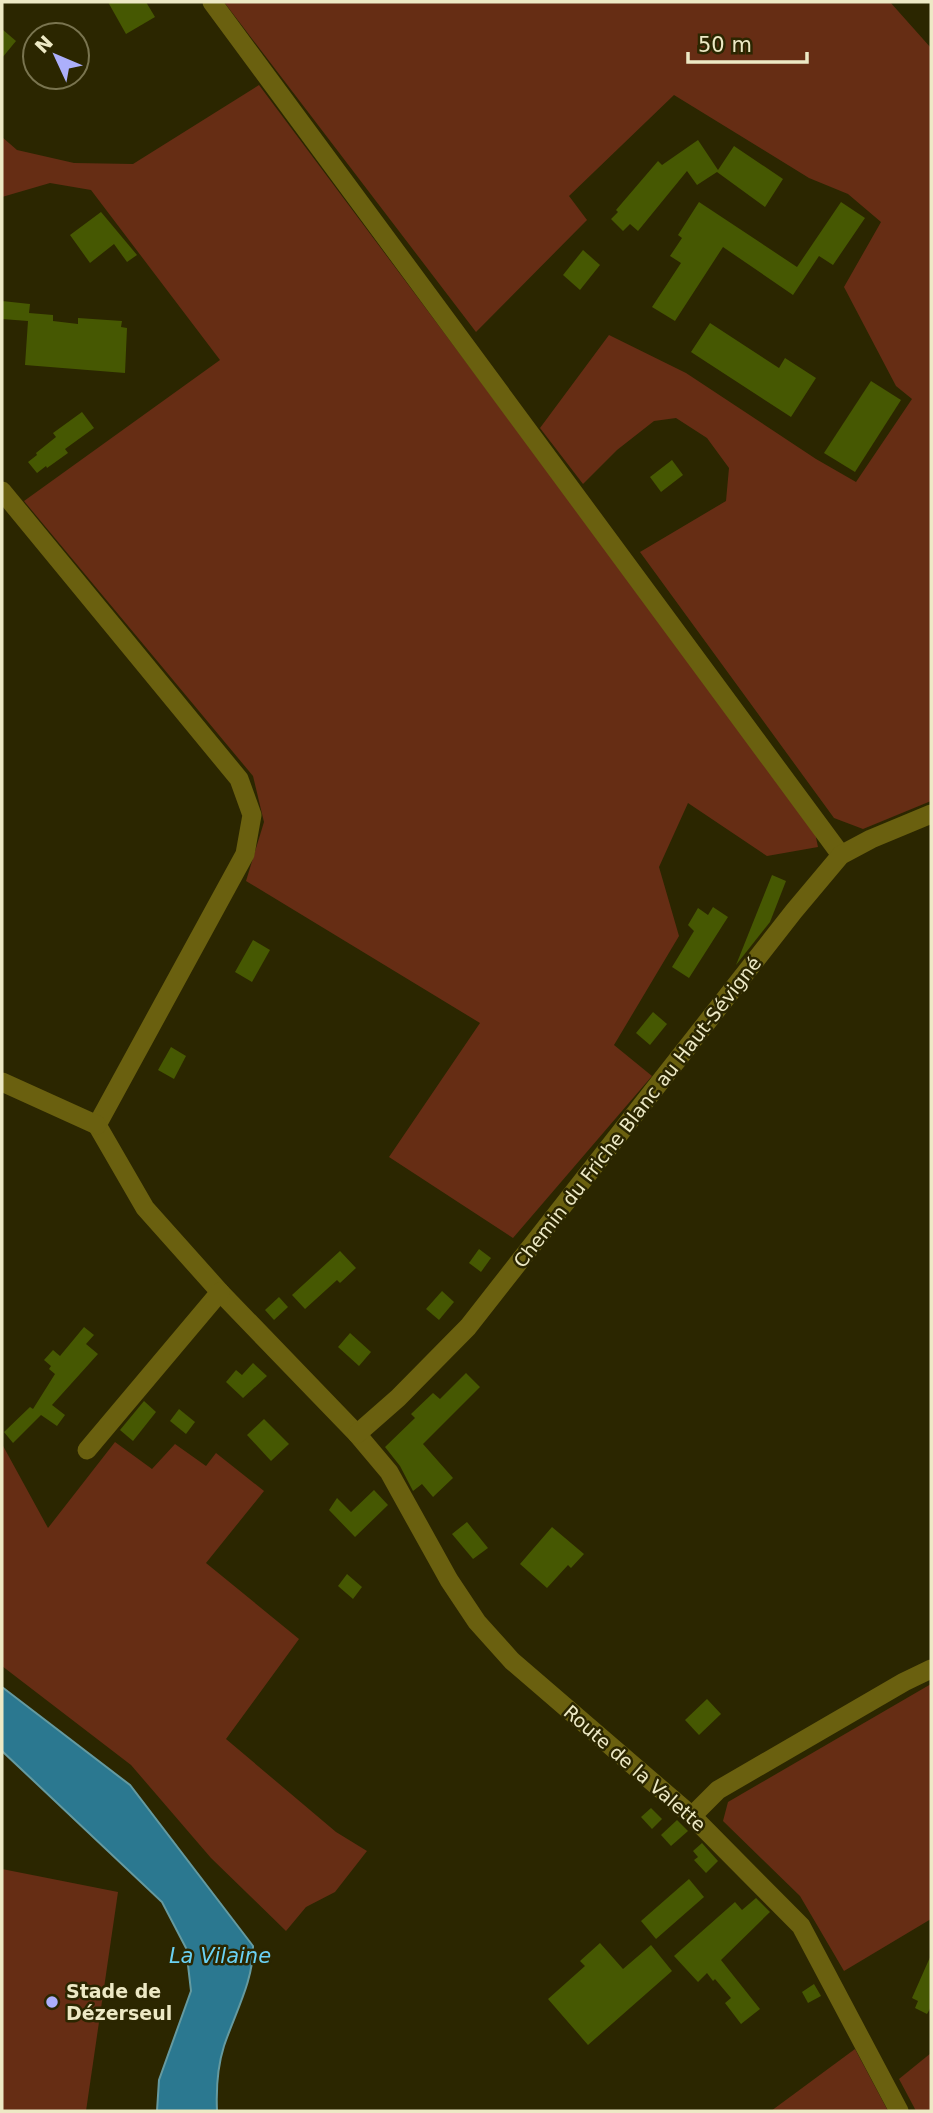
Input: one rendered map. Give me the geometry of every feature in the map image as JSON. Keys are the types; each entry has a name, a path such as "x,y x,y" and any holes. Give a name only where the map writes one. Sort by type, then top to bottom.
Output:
{"street":[{"path":"212,2 841,855"},
{"path":"2,491 239,779 252,815 245,854 97,1125 2,1082"},
{"name":"Chemin du Friche Blanc au Haut-Sévigné","path":"357,1434 398,1398 468,1327 801,902 841,855 871,839 931,814"},
{"name":"Route de la Valette","path":"97,1125 145,1208 220,1292 357,1434 389,1472 449,1580 477,1622 512,1661 692,1816 801,1926 899,2111"},
{"path":"87,1450 220,1292"},
{"path":"692,1816 718,1790 931,1669"}],"shaded area":[{"path":"224,2 890,2 931,48 931,801 863,829 834,818 640,552 726,501 729,468 707,438 676,418 654,421 617,450 583,484 540,428 609,335 686,373 816,459 856,482 912,399 896,386 844,287 881,222 848,194 809,178 674,95 569,196 587,220 476,332"},
{"path":"259,85 814,828 818,847 767,856 688,803 659,867 679,936 614,1045 652,1076 513,1238 389,1157 480,1023 246,881 264,822 253,776 24,501 220,360 91,190 50,183 2,197 2,137 17,150 74,163 133,164"},
{"path":"115,1442 152,1469 175,1444 206,1466 216,1453 264,1491 206,1563 299,1639 226,1739 336,1832 367,1851 335,1892 306,1907 286,1931 211,1858 131,1765 2,1666 2,1444 48,1528"},
{"path":"931,1684 931,1919 844,1971 800,1896 723,1821 728,1802"},
{"name":"Stade de Dézerseul","path":"2,1869 118,1892 86,2111 2,2111"},
{"path":"855,2049 888,2111 771,2111"},
{"path":"931,2053 931,2111 916,2111 899,2079"}],"water":[{"name":"La Vilaine","path":"2,1687 130,1785 253,1946 247,1984 220,2062 217,2111 157,2111 159,2080 191,1991 186,1948 162,1902 2,1751"}],"building":[{"path":"108,2 146,2 155,17 126,34"},
{"path":"2,29 16,41 2,58"},
{"path":"698,140 718,170 734,146 783,179 765,207 717,172 697,185 687,171 638,231 630,224 623,231 611,219 618,212 616,210 658,161 662,165"},
{"path":"699,202 797,267 841,202 865,218 833,265 819,256 793,295 723,247 675,321 652,307 681,263 670,256 682,238 678,235"},
{"path":"101,212 137,255 127,262 114,244 90,263 70,235"},
{"path":"583,250 600,265 580,290 563,275"},
{"path":"2,301 30,304 29,313 53,315 53,321 78,324 78,318 122,321 121,327 127,328 125,373 25,365 28,321 2,319"},
{"path":"710,323 779,368 785,358 816,378 791,417 691,352"},
{"path":"871,381 901,400 855,472 824,453"},
{"path":"82,412 94,428 65,449 68,453 37,473 28,462 56,437 53,433"},
{"path":"672,460 683,475 661,492 650,477"},
{"path":"772,875 786,881 770,922 736,965"},
{"path":"713,907 728,917 689,978 672,967 694,931 688,925 698,908 708,915"},
{"path":"253,940 270,950 252,982 235,972"},
{"path":"653,1012 667,1024 650,1045 636,1033"},
{"path":"171,1047 186,1056 174,1079 158,1070"},
{"path":"479,1249 491,1258 481,1272 469,1263"},
{"path":"340,1251 356,1268 340,1283 337,1280 305,1309 292,1295"},
{"path":"442,1291 454,1302 439,1320 426,1309"},
{"path":"279,1297 288,1307 274,1320 265,1310"},
{"path":"84,1327 94,1335 86,1344 98,1354 52,1405 65,1415 57,1426 41,1415 13,1443 4,1432 30,1407 33,1409 55,1374 44,1360 53,1350 60,1356"},
{"path":"350,1333 371,1352 359,1366 338,1347"},
{"path":"253,1363 267,1376 243,1398 226,1382 236,1370 242,1375"},
{"path":"466,1373 480,1387 423,1444 453,1478 433,1497 422,1484 413,1491 400,1466 385,1447 415,1418 411,1414 433,1393 440,1399"},
{"path":"144,1401 156,1412 133,1441 120,1430"},
{"path":"179,1409 195,1422 186,1434 170,1421"},
{"path":"264,1419 289,1444 271,1461 247,1435"},
{"path":"374,1490 388,1505 355,1537 329,1510 337,1498 351,1512"},
{"path":"467,1522 488,1548 473,1559 452,1534"},
{"path":"552,1527 584,1554 571,1568 568,1565 547,1588 520,1564"},
{"path":"347,1574 362,1587 353,1599 338,1586"},
{"path":"707,1699 721,1714 699,1735 685,1720"},
{"path":"651,1808 662,1819 652,1829 641,1817"},
{"path":"677,1820 688,1831 671,1846 661,1835"},
{"path":"702,1843 718,1861 706,1873 694,1860 698,1857 693,1851"},
{"path":"689,1879 704,1897 656,1939 641,1921"},
{"path":"756,1898 770,1912 721,1960 760,2009 741,2024 725,2003 731,1998 715,1979 713,1981 707,1973 698,1982 674,1956 735,1902 742,1910"},
{"path":"600,1943 623,1969 651,1945 672,1971 588,2045 548,1999 585,1966 580,1961"},
{"path":"931,1955 931,2007 927,2014 915,2008 918,2001 912,1998"},
{"path":"814,1984 821,1996 808,2003 802,1992"}],"place":[{"name":"Stade de Dézerseul","path":"52,2002"}]}
